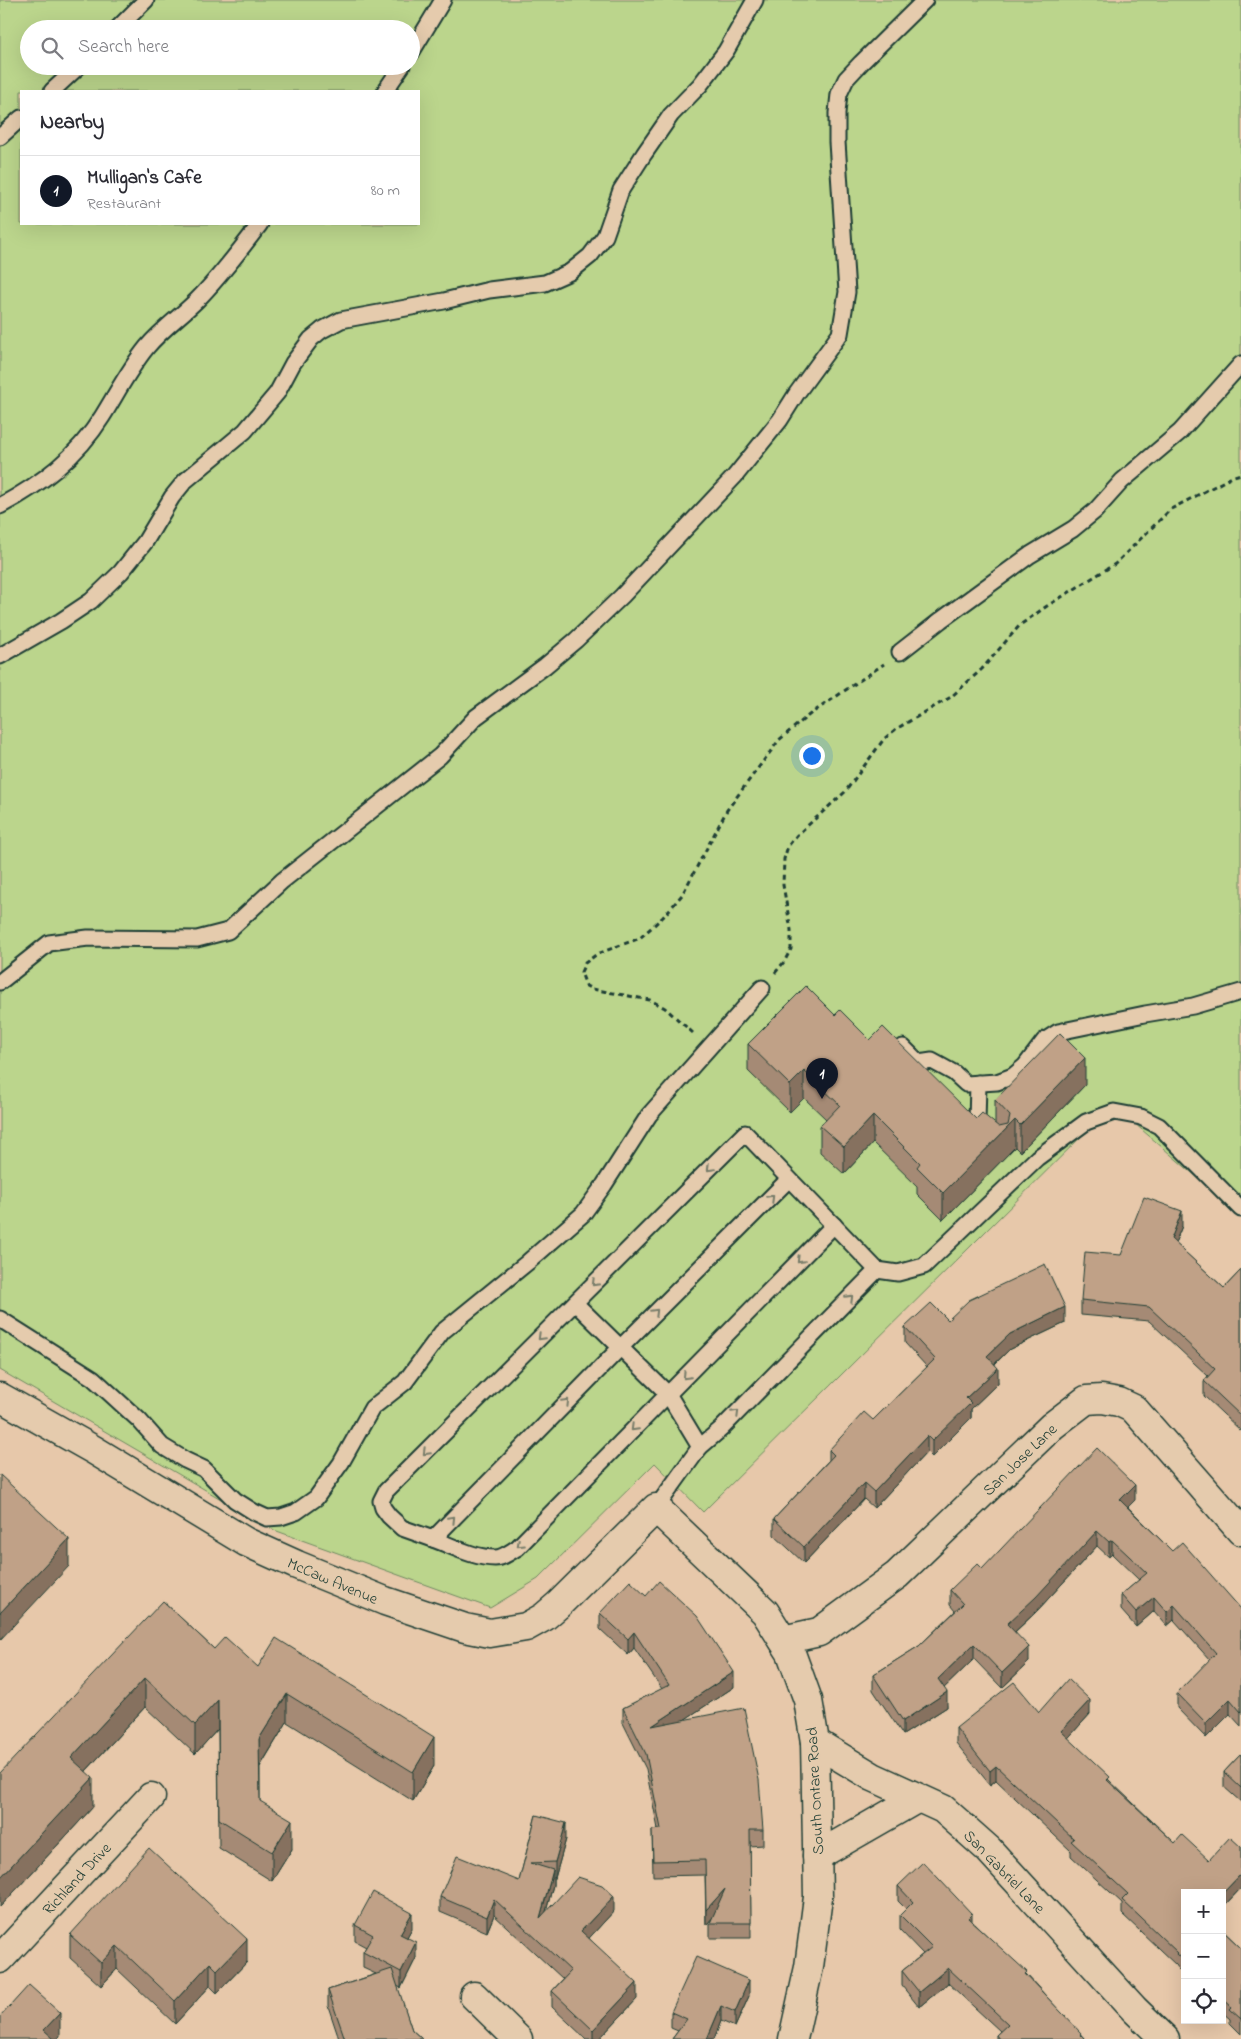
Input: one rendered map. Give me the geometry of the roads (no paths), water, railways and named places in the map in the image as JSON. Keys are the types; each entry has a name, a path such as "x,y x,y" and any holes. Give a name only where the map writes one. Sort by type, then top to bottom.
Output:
{"street":[{"name":"McCaw Avenue","path":"0,1397 94,1450 246,1542 384,1601 465,1628 490,1633 526,1627 544,1617 656,1508"},
{"name":"San Jose Lane","path":"784,1640 819,1632 897,1575 1052,1426 1086,1400 1102,1399 1119,1402 1134,1409 1241,1531"},
{"name":"South Ontare Road","path":"656,1508 765,1612 791,1653 808,1700 815,1742 818,1897 809,1967 793,2039"},
{"name":"San Gabriel Lane","path":"815,1742 872,1777 943,1809 988,1850 1134,2009 1165,2039"},
{"name":"Richland Drive","path":"0,1959 151,1797"},
{"path":"817,1856 918,1798"},
{"path":"474,1996 518,2039"}],"lane":[{"path":"126,20 146,0"},
{"path":"420,38 443,0"},
{"path":"0,656 61,621 91,601 121,572 145,542 172,497 185,481 244,431 276,393 293,363 311,339 322,330 342,320 444,301 488,290 545,283 570,272 590,256 605,236 621,190 639,161 671,115 700,84 726,51 755,0"},
{"path":"0,982 49,943 88,938 198,939 228,931 282,881 440,756 476,717 545,666 576,640 622,596 735,476 780,420 797,393 840,334 847,292 837,142 839,94 846,79 860,63 925,0"},
{"path":"53,90 69,75"},
{"path":"386,90 396,75"},
{"path":"0,136 20,119"},
{"path":"0,506 24,493 53,472 73,454 96,425 127,372 148,346 209,288 259,225"},
{"path":"900,652 1030,555 1073,529 1095,511 1122,481 1180,432 1241,364"},
{"path":"0,1318 93,1378 139,1420 162,1446 204,1469 235,1500 267,1518 281,1517 296,1512 316,1498 341,1463 372,1408 406,1382 442,1332 528,1262 583,1214 604,1185 649,1114 762,988"},
{"path":"903,1047 920,1062 932,1061 954,1073 966,1084 998,1082 1013,1076 1025,1066 1044,1041 1058,1032 1193,1006 1241,992"},
{"path":"978,1083 977,1122 1001,1145"},
{"path":"834,1225 516,1548 505,1555 496,1558 472,1554 402,1528 383,1508 381,1500 386,1491 745,1133 834,1225 877,1270 898,1273 924,1266 1036,1158 1086,1122 1114,1112 1141,1117 1159,1126 1241,1209"},
{"path":"433,1538 789,1179"},
{"path":"656,1508 700,1447 721,1429 877,1270"},
{"path":"575,1303 668,1394 700,1447"}],"place":[{"name":"Mulligan's Cafe","path":"822,1099"}]}
